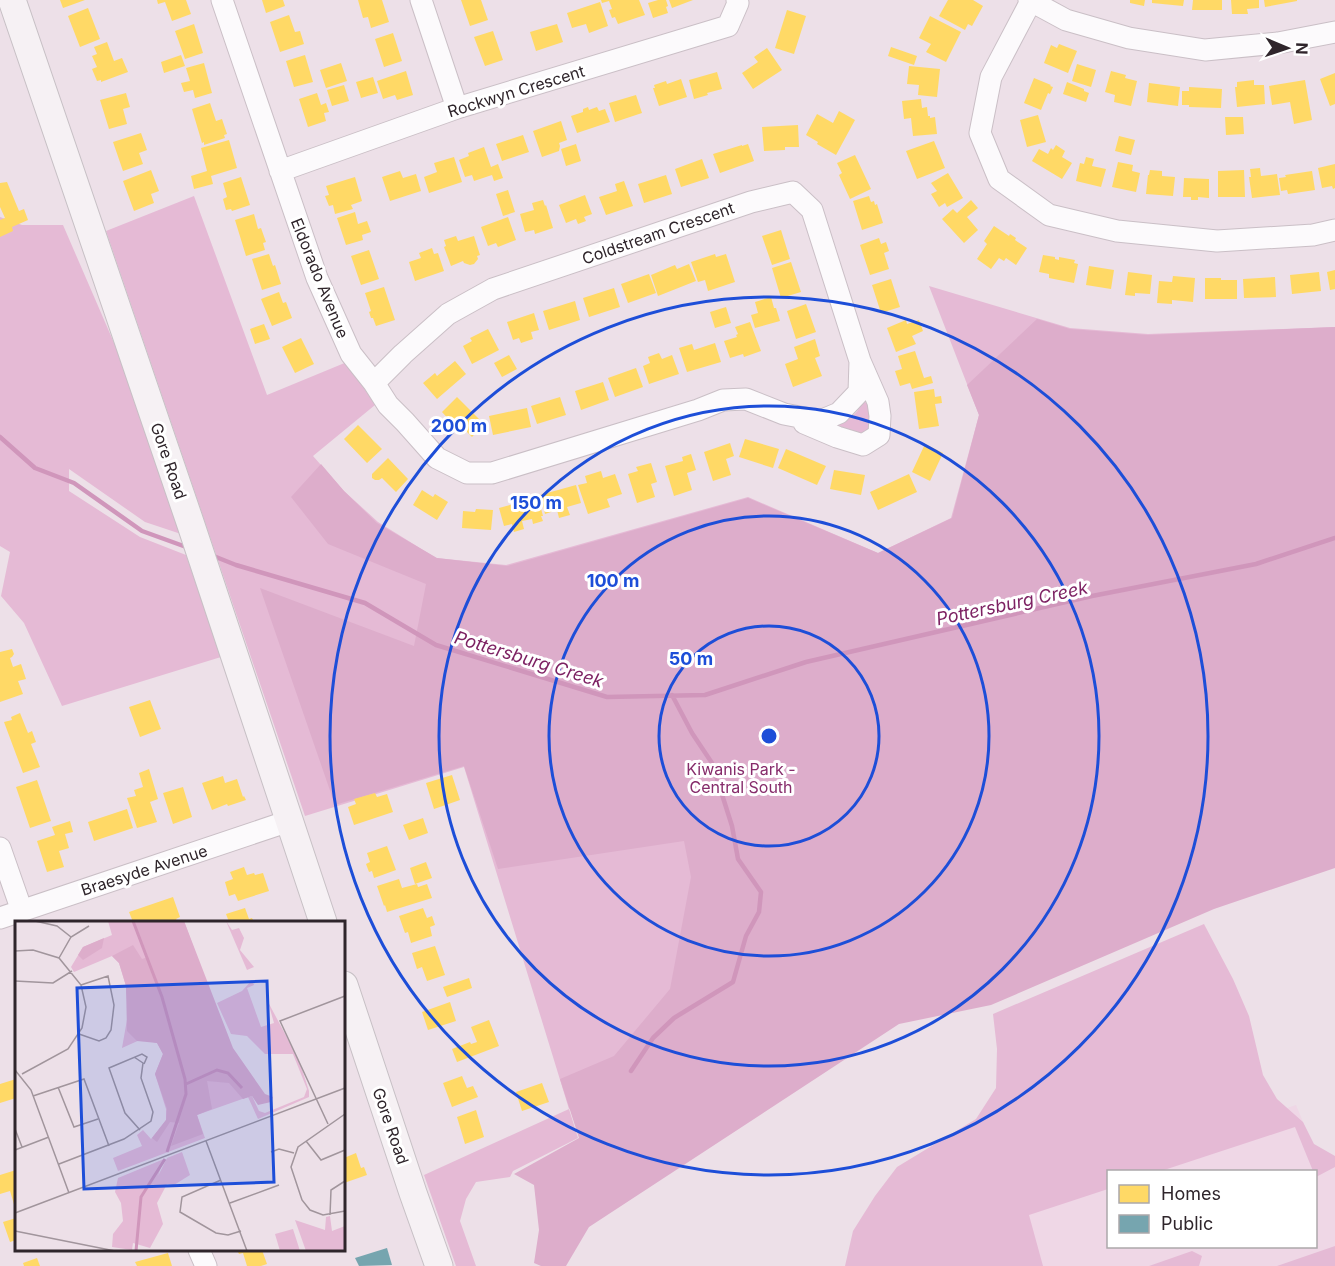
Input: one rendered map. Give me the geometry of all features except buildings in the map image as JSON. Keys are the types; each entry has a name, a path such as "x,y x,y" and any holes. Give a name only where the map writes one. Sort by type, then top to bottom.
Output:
{"main road":[{"name":"Gore Road","path":"12,0 191,525 323,921"},
{"name":"Gore Road","path":"345,988 439,1266"}],"street":[{"name":"Eldorado Avenue","path":"222,0 317,278 351,354 388,405 437,458 467,472 492,473 698,410 723,400 746,399 837,437 863,445 879,435 880,416 878,402 861,361"},
{"path":"421,0 457,108"},
{"name":"Rockwyn Crescent","path":"280,171 457,108 728,26 738,3 737,0"},
{"path":"1335,32 1278,43 1205,50 1129,38 1066,20 1030,0 991,77 980,133 999,179 1049,215 1117,231 1217,241 1313,235 1335,230"},
{"name":"Coldstream Crescent","path":"374,383 448,314 493,289 751,202 793,192 812,210 861,361"},
{"name":"Eldorado Avenue","path":"784,414 820,421 839,413 859,392 861,361"},
{"name":"Braesyde Avenue","path":"0,918 289,821"},
{"path":"0,848 22,910"},
{"path":"199,1251 206,1266"}],"shaded area":[{"path":"1296,1105 1321,1165 1335,1161 1335,1266 1034,1266 1014,1199"}],"green space":[{"name":"Kiwanis Park - Central South","path":"194,196 267,395 347,362 375,405 313,456 344,491 378,522 436,558 506,565 748,497 878,553 951,518 979,415 929,286 1070,328 1148,334 1335,327 1335,861 569,1109 464,767 305,816 106,231"},
{"path":"0,217 22,225 63,225 121,359 181,534 145,522 69,469 69,491 140,537 186,555 221,657 62,706 24,623 1,596 10,552 0,546"},
{"name":"Kiwanis Park - Central South","path":"1037,319 1070,329 1148,335 1335,327 1335,868 1214,909 991,1005 899,1024 589,1227 566,1266 541,1266 534,1263 539,1230 534,1185 514,1174 579,1138 560,1079 614,1056 670,989 691,877 684,841 498,869 464,766 335,805 260,588 414,646 426,584 328,544 291,497 321,464 344,491 377,523 437,558 507,566 748,498 878,553 952,518 979,415 967,385"},
{"path":"867,402 876,424 862,437 837,426 854,415 862,403"},
{"path":"1204,924 1233,979 1249,1016 1263,1075 1277,1099 1303,1122 1314,1144 1335,1156 1335,1167 1317,1176 1317,1170 1313,1170 1295,1127 1164,1170 1107,1170 1107,1189 1029,1215 1043,1266 845,1266 853,1231 897,1167 976,1119 996,1088 997,1049 993,1014"},
{"path":"569,1109 578,1138 513,1171 510,1177 476,1182 466,1199 460,1221 476,1266 456,1266 424,1175"},
{"path":"1335,1246 1335,1266 1277,1266"},
{"path":"1192,1251 1202,1256 1199,1266 1149,1266"}],"waterway":[{"name":"Pottersburg Creek","path":"0,437 35,468 74,483 142,531 189,548"},
{"name":"Pottersburg Creek","path":"211,555 236,565 365,603 436,645 607,697 705,695 806,662 1092,596 1256,564 1335,538"},
{"path":"631,1071 653,1038 674,1018 733,982 746,936 759,912 761,892 738,859 732,826 712,763 692,733 672,695"}]}
